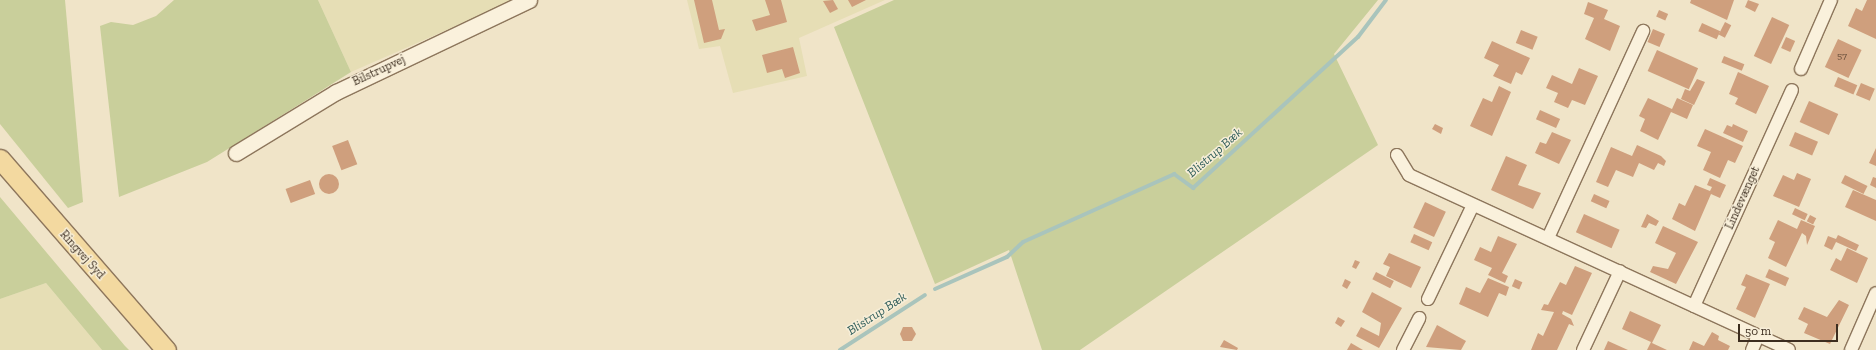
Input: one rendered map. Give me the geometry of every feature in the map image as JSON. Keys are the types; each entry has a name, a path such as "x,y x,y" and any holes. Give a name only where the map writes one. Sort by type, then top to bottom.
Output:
{"main road":[{"name":"Ringvej Syd","path":"0,159 166,350"}],"street":[{"name":"Bilstrupvej","path":"236,153 336,92 529,0"},
{"path":"1801,70 1831,0"},
{"path":"1548,238 1643,31"},
{"name":"Lindevænget","path":"1694,306 1792,90"},
{"path":"1397,156 1408,175 1620,271 1789,350"},
{"path":"1428,299 1473,205"},
{"path":"1583,350 1620,271"},
{"path":"1851,350 1876,293"},
{"path":"1403,350 1419,318"},
{"path":"1752,350 1758,336"}],"shaded area":[{"path":"318,0 515,0 351,72"},
{"path":"687,0 885,0 799,38 807,76 733,93 720,46 699,49"},
{"path":"46,283 102,350 0,350 0,299"}],"green space":[{"path":"0,0 65,0 83,202 68,208 0,124"},
{"path":"174,0 318,0 351,72 207,162 119,197 100,26 111,22 133,25 156,16"},
{"path":"894,0 1378,0 1334,54 1378,145 1080,350 1042,350 1009,250 935,284 834,27"},
{"path":"0,197 129,350 102,350 46,283 0,299"}],"building":[{"path":"694,0 712,0 719,30 725,29 721,39 704,43"},
{"path":"765,0 781,0 787,22 756,31 752,20 770,15"},
{"path":"833,0 838,9 830,13 823,1"},
{"path":"848,0 866,0 852,7"},
{"path":"1691,0 1734,0 1727,20 1690,3"},
{"path":"1748,0 1759,4 1755,12 1745,7"},
{"path":"1867,0 1876,0 1876,39 1848,26 1856,8 1862,11"},
{"path":"1588,2 1608,10 1604,19 1620,26 1610,51 1585,39 1594,18 1584,14"},
{"path":"1659,10 1668,14 1665,20 1656,16"},
{"path":"1772,17 1789,25 1771,64 1754,56"},
{"path":"1725,22 1731,25 1725,38 1719,34"},
{"path":"1702,23 1720,31 1717,39 1698,31"},
{"path":"1653,29 1665,34 1659,47 1648,42"},
{"path":"1521,30 1538,37 1532,50 1516,43"},
{"path":"1786,37 1795,41 1790,52 1781,48"},
{"path":"1838,39 1862,50 1848,78 1825,67"},
{"path":"1492,41 1530,58 1522,75 1516,72 1511,84 1493,76 1499,65 1484,58"},
{"path":"793,47 800,73 785,78 782,69 767,73 762,55"},
{"path":"1657,50 1698,68 1689,89 1648,71"},
{"path":"1724,56 1744,64 1742,71 1721,62"},
{"path":"1579,68 1598,76 1585,105 1572,100 1568,108 1554,102 1558,93 1546,88 1552,75 1572,84"},
{"path":"1738,72 1769,86 1756,114 1735,104 1738,98 1729,94"},
{"path":"1838,77 1857,85 1853,94 1834,86"},
{"path":"1697,79 1705,82 1694,105 1681,99 1685,89 1690,91"},
{"path":"1861,83 1875,89 1870,101 1856,95"},
{"path":"1499,86 1511,92 1492,136 1470,126 1483,98 1492,102"},
{"path":"1648,98 1672,109 1677,98 1693,105 1687,119 1671,112 1658,140 1640,131 1645,119 1639,116"},
{"path":"1809,101 1838,114 1829,135 1800,122"},
{"path":"1540,110 1560,119 1556,128 1536,119"},
{"path":"1435,124 1443,128 1441,134 1432,129"},
{"path":"1733,124 1748,131 1743,142 1723,133 1727,125 1732,127"},
{"path":"1705,129 1743,146 1735,163 1728,160 1720,178 1703,170 1711,152 1697,146"},
{"path":"1552,132 1571,140 1559,164 1535,153 1540,142 1546,144"},
{"path":"1795,132 1818,142 1812,156 1789,146"},
{"path":"348,140 357,164 341,170 332,146"},
{"path":"1637,145 1661,156 1666,161 1664,166 1658,163 1654,170 1639,163 1633,177 1616,170 1608,187 1596,182 1611,147 1632,156"},
{"path":"1876,148 1876,166 1869,163"},
{"path":"1506,156 1527,165 1518,185 1541,193 1533,209 1491,190"},
{"path":"1797,173 1811,179 1799,207 1773,196 1783,175 1794,180"},
{"path":"329,174 336,177 339,184 336,191 329,194 322,191 319,184 322,177"},
{"path":"1845,175 1867,186 1864,194 1841,183"},
{"path":"1873,177 1876,178 1876,188 1870,185"},
{"path":"1710,178 1726,185 1720,198 1711,194 1695,231 1672,219 1679,203 1685,206 1695,185 1710,191 1712,187 1707,185"},
{"path":"310,180 315,194 291,203 286,189"},
{"path":"1853,190 1876,200 1876,221 1845,207"},
{"path":"1594,194 1610,201 1606,208 1591,201"},
{"path":"1425,202 1446,212 1434,237 1413,227"},
{"path":"1795,208 1808,214 1805,220 1792,214"},
{"path":"1584,214 1620,230 1611,248 1576,232"},
{"path":"1647,214 1659,221 1656,226 1649,223 1646,228 1641,227"},
{"path":"1810,215 1816,218 1813,224 1807,221"},
{"path":"1778,220 1797,229 1801,220 1815,226 1807,245 1806,236 1802,233 1786,267 1768,258 1775,242 1769,239"},
{"path":"1663,226 1698,242 1676,284 1650,272 1653,266 1668,269 1676,253 1655,243"},
{"path":"1414,234 1432,242 1429,250 1410,242"},
{"path":"1838,235 1859,245 1856,251 1836,242 1832,250 1824,246 1828,236 1836,239"},
{"path":"1498,236 1517,244 1502,273 1508,276 1505,283 1488,275 1492,268 1474,260 1480,247 1491,252"},
{"path":"1847,248 1868,258 1857,283 1830,270 1836,258 1841,261"},
{"path":"1389,253 1421,267 1411,288 1386,276 1390,267 1383,264"},
{"path":"1355,260 1360,262 1356,269 1352,267"},
{"path":"1575,266 1592,273 1572,315 1563,311 1562,314 1571,319 1574,326 1569,324 1557,350 1531,350 1538,333 1543,336 1554,312 1541,310 1544,304 1548,305 1560,282 1566,285"},
{"path":"1769,269 1789,278 1785,286 1765,277"},
{"path":"1376,272 1394,281 1390,288 1372,279"},
{"path":"1746,274 1770,284 1755,318 1736,309 1746,287 1741,285"},
{"path":"1488,278 1509,287 1506,296 1499,293 1488,317 1459,304 1466,287 1480,293"},
{"path":"1345,279 1351,282 1347,289 1342,286"},
{"path":"1515,279 1522,282 1519,289 1512,286"},
{"path":"1372,292 1402,308 1379,348 1356,336 1361,327 1379,336 1381,323 1362,312"},
{"path":"1839,300 1849,305 1830,344 1804,333 1808,324 1798,319 1804,307 1827,317"},
{"path":"1630,311 1661,325 1652,343 1667,350 1647,350 1651,342 1622,329"},
{"path":"1338,317 1345,321 1341,327 1335,323"},
{"path":"1437,325 1466,341 1461,350 1426,347"},
{"path":"903,327 912,327 916,334 912,341 903,341 900,334"},
{"path":"1712,332 1719,336 1718,340 1730,346 1728,350 1689,350 1693,341 1704,346"},
{"path":"1224,340 1238,348 1237,350 1220,347"},
{"path":"1608,341 1628,350 1604,350"},
{"path":"1351,343 1363,350 1347,350"}],"waterway":[{"name":"Blistrup Bæk","path":"935,289 1007,257 1023,242 1174,174 1193,188 1358,37 1386,0"},
{"name":"Blistrup Bæk","path":"840,350 925,295"}]}
